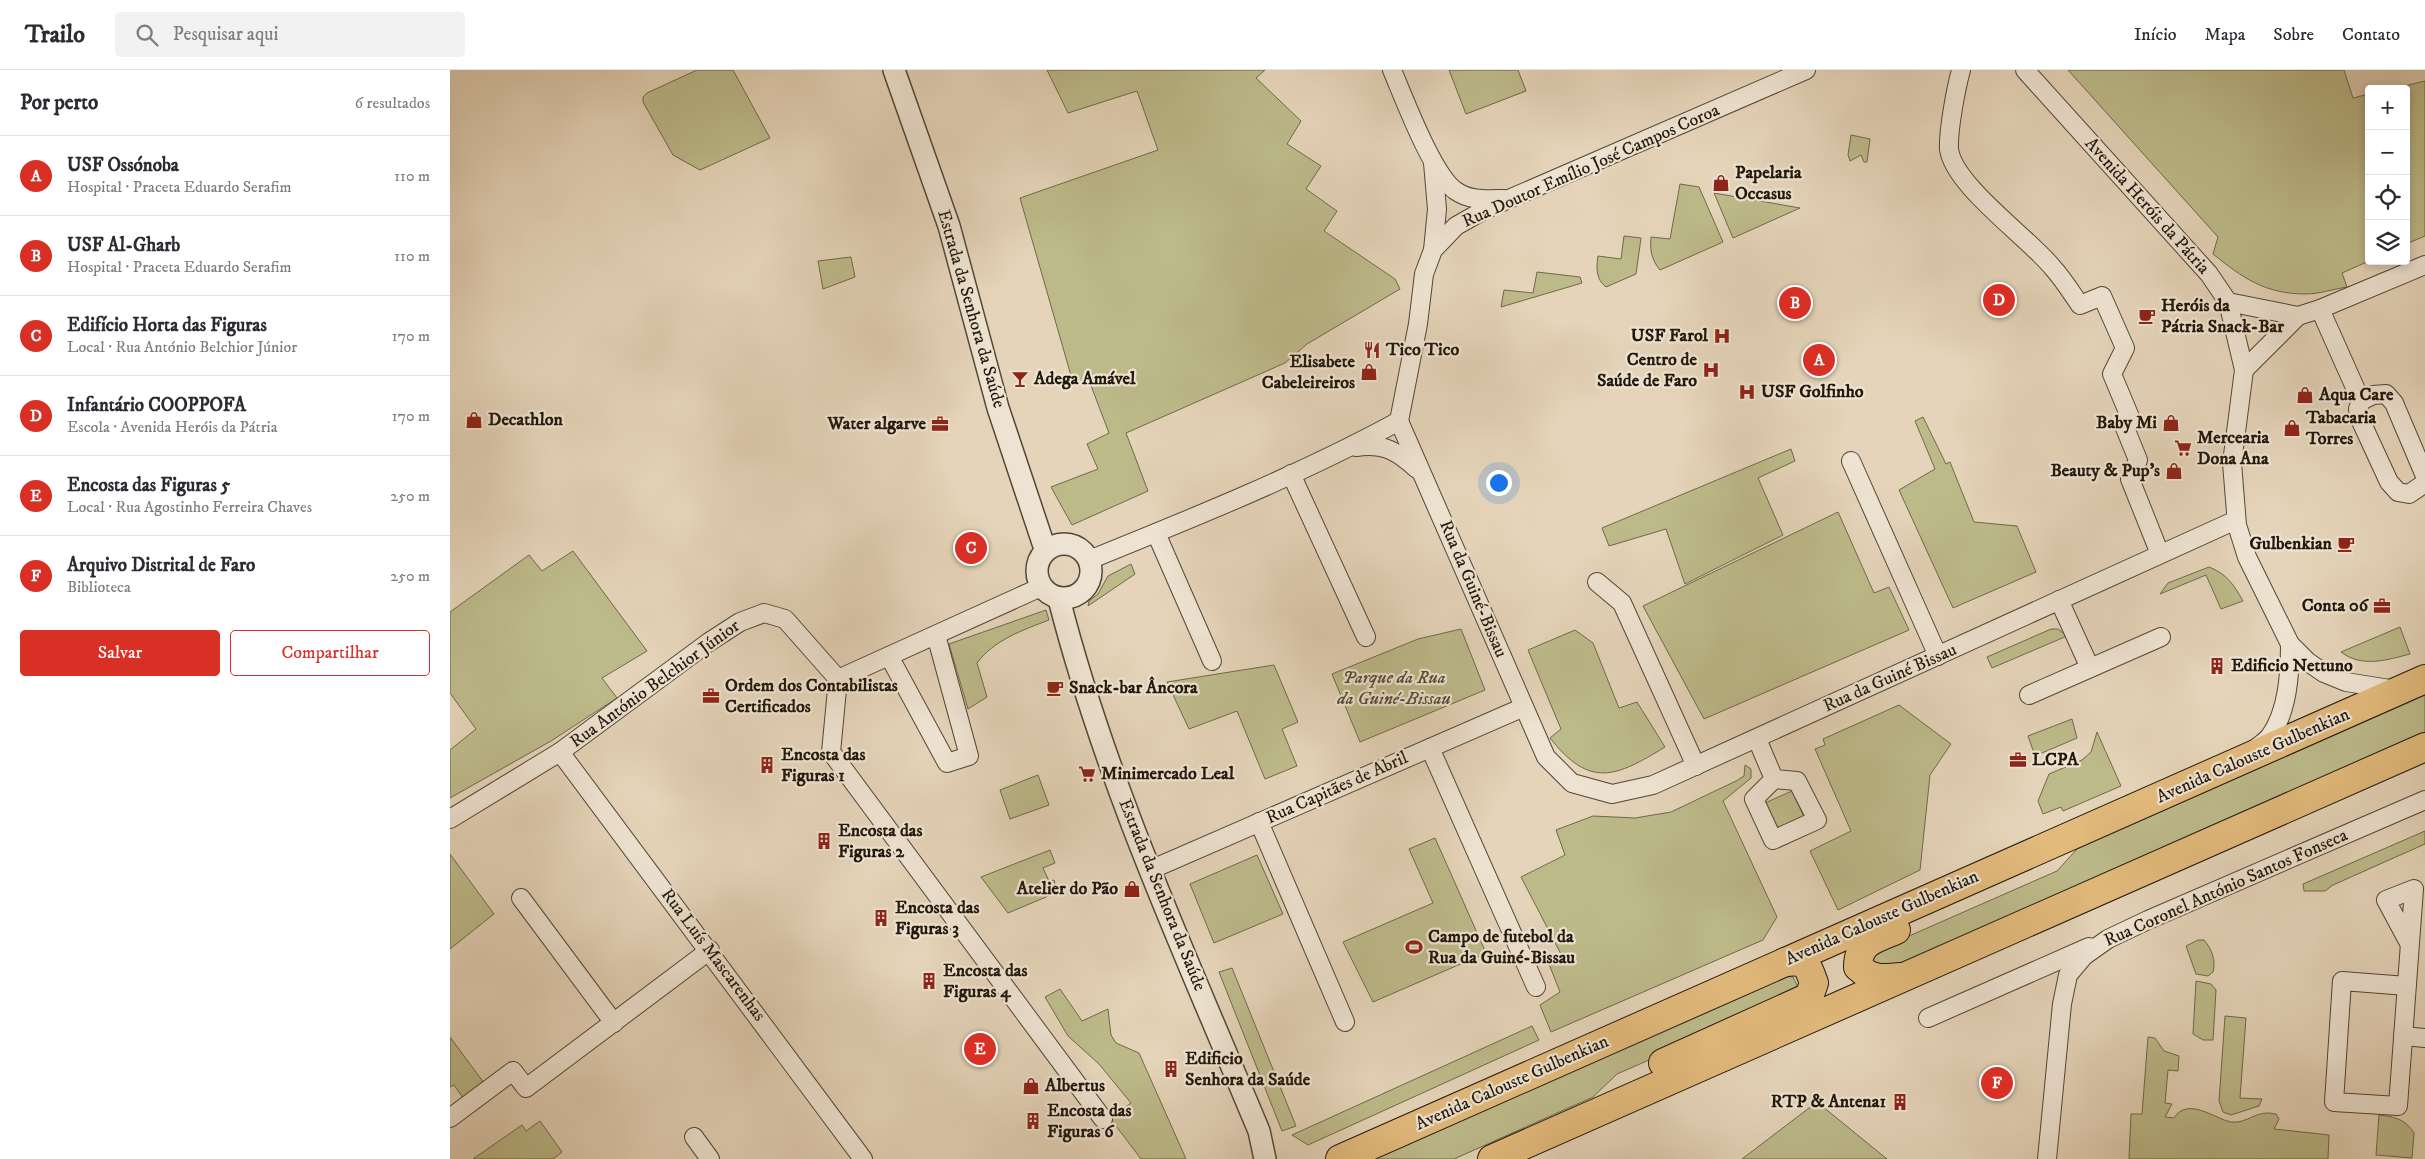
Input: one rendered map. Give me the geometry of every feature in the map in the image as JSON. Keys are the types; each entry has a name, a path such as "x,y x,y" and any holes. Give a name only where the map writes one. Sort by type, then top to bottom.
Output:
{"main road":[{"name":"Avenida Calouste Gulbenkian","path":"1340,1159 2046,845 2425,680"},
{"path":"1492,1159 2425,747"},
{"path":"1906,976 1878,980 1867,975 1858,966 1858,955 1867,942 2026,873 2046,845"},
{"path":"1582,1119 1634,1076 1809,997 1814,983 1808,965 1800,960 1785,962"}],"street":[{"name":"Estrada da Senhora da Saúde","path":"894,70 949,226 998,408 1045,549"},
{"path":"1392,70 1433,163 1454,190 1471,198 1509,199"},
{"name":"Rua Doutor Emílio José Campos Coroa","path":"1399,421 1418,324 1424,274 1433,250 1462,223 1509,199 1806,70"},
{"path":"1961,70 1956,87 1949,150 1957,170 1977,194 2053,267 2080,305 2102,296 2124,348 2112,374 2130,417 2125,428 2138,460 2130,479 2160,554"},
{"name":"Avenida Heróis da Pátria","path":"2025,70 2209,274 2228,302 2244,370 2232,463 2236,520 2247,557 2290,644 2308,662 2324,673 2346,682 2400,691"},
{"path":"1433,163 1437,215 1433,250"},
{"path":"1437,215 1444,224 1462,223 1469,210 1461,194"},
{"path":"2244,370 2298,316 2320,309 2425,265"},
{"path":"2228,302 2298,316"},
{"path":"2320,309 2361,401"},
{"path":"2425,476 2394,403 2386,394 2373,395 2361,401 2358,409 2359,417 2389,482 2398,492 2409,494 2425,483"},
{"path":"1088,560 1156,533 1350,448 1399,421"},
{"name":"Rua da Guiné-Bissau","path":"1399,421 1546,757"},
{"path":"1350,448 1371,445 1397,451 1424,476"},
{"path":"1851,461 1938,656"},
{"path":"1291,474 1366,637"},
{"name":"Rua da Guiné Bissau","path":"1546,757 1572,783 1612,794 1653,785 2236,520"},
{"path":"1156,533 1212,661"},
{"path":"1060,543 1066,544 1082,551 1088,560 1091,572 1089,583 1081,592 1072,597 1059,599 1041,587 1037,574 1039,560 1045,549 1060,543"},
{"path":"1597,582 1622,603 1696,766"},
{"path":"1041,587 838,679 831,752 1103,1119"},
{"name":"Estrada da Senhora da Saúde","path":"1059,599 1079,671 1136,839 1258,1131"},
{"path":"2059,600 2090,668"},
{"name":"Rua António Belchior Júnior","path":"450,819 560,752 709,642 740,622 764,613 785,619 838,679"},
{"path":"888,656 947,763 969,756 936,635"},
{"path":"2029,694 2161,637"},
{"name":"Avenida Heróis da Pátria","path":"2240,762 2270,736 2279,717 2290,672 2290,644"},
{"name":"Rua Capitães de Abril","path":"1150,870 1524,707"},
{"path":"1757,739 1774,779"},
{"path":"1430,748 1536,987"},
{"name":"Rua Luís Mascarenhas","path":"560,752 710,950 859,1158"},
{"name":"Rua Coronel António Santos Fonseca","path":"2047,1159 2062,1004 2068,975 2084,956 2108,939 2425,800"},
{"path":"1259,822 1346,1022"},
{"path":"521,898 614,1023"},
{"path":"1928,1018 2108,939"},
{"path":"2407,986 2342,981 2334,1102 2398,1106 2407,986 2409,943"},
{"path":"450,1118 513,1071 526,1088 710,950"},
{"path":"2026,975 2047,977 2059,986 2062,1004"},
{"path":"2403,1036 2425,1038"},
{"path":"1258,1131 1265,1159"},
{"path":"1258,1131 1278,1159"},
{"path":"694,1137 710,1159"}],"green space":[{"path":"697,70 733,70 770,138 700,170 673,155 643,102 643,97 647,93"},
{"path":"1047,70 1265,70 1256,78 1301,121 1287,144 1321,166 1306,189 1337,211 1324,231 1395,279 1400,289 1307,344 1285,363 1126,433 1148,491 1072,525 1051,487 1098,469 1087,444 1109,433 1090,383 1074,386 1020,198 1158,150 1137,91 1068,113"},
{"path":"1449,70 1518,70 1526,91 1466,114"},
{"path":"2068,70 2344,70 2353,98 2365,95 2365,263 2342,273 2347,287 2306,294 2266,288 2234,270 2213,254 2218,237"},
{"path":"2425,81 2425,236 2410,242 2410,85"},
{"path":"1851,135 1870,139 1867,162 1864,162 1861,155 1850,161 1848,155"},
{"path":"1680,184 1699,187 1723,242 1660,270 1652,254 1651,237 1670,239"},
{"path":"1714,193 1800,208 1733,238"},
{"path":"1624,236 1641,238 1636,274 1606,287 1600,281 1597,273 1598,256 1621,259"},
{"path":"851,257 855,277 823,289 818,261"},
{"path":"1537,272 1580,277 1582,283 1501,307 1504,290 1533,293"},
{"path":"1923,417 1946,464 1950,462 1974,522 2017,526 2036,572 1953,608 1899,490 1935,469 1915,421"},
{"path":"1791,449 1795,461 1758,478 1783,535 1685,584 1666,529 1609,546 1602,528"},
{"path":"1838,512 1874,593 1889,587 1909,630 1704,719 1643,606"},
{"path":"573,551 647,651 602,678 617,698 551,741 450,798 450,750 476,729 450,693 450,612 529,555 542,571"},
{"path":"1131,564 1135,574 1088,606 1089,601 1098,594 1108,576"},
{"path":"2209,567 2221,573 2229,581 2243,601 2221,609 2206,575 2160,594 2168,583"},
{"path":"1046,610 1049,620 1000,642 977,663 987,697 968,709 949,644"},
{"path":"2400,627 2410,654 2384,660 2366,661 2357,660 2341,652"},
{"name":"Parque da Rua da Guiné-Bissau","path":"1461,629 1485,690 1360,742 1332,674 1418,639"},
{"path":"2051,629 2058,629 2067,636 1992,668 1987,657"},
{"path":"1575,630 1593,643 1619,708 1637,702 1665,747 1618,771 1604,773 1591,771 1578,765 1564,754 1550,738 1561,729 1528,650"},
{"path":"1274,665 1298,722 1282,729 1297,766 1265,779 1237,711 1189,729 1167,682"},
{"path":"2425,695 2425,732 1893,967 1873,963 1874,953 1884,947 2057,871 2077,849"},
{"path":"1899,705 1951,744 1930,775 1920,870 1838,910 1810,851 1851,831 1815,749 1825,745 1823,739"},
{"path":"2072,719 2077,738 2035,756 2028,736"},
{"path":"2097,732 2121,786 2063,811 2061,807 2043,814 2038,801 2049,774 2082,760 2091,752"},
{"path":"1745,765 1751,769 1751,778 1723,801 1777,917 1763,940 1551,1032 1540,1005 1560,992 1549,964 1563,958 1521,877 1565,855 1556,830 1593,816 1635,818 1671,812 1744,776"},
{"path":"1038,775 1049,805 1010,819 1000,790"},
{"path":"1792,791 1804,817 1777,829 1765,803"},
{"path":"2425,831 2425,844 2333,885 2325,891 2304,891 2303,884"},
{"name":"Campo de futebol da Rua da Guiné-Bissau","path":"1435,838 1486,953 1373,1002 1343,942 1433,903 1409,849"},
{"path":"1050,850 1055,863 1043,868 1049,881 1054,880 1058,892 1008,913 981,877"},
{"path":"450,854 494,914 450,949"},
{"path":"1257,855 1283,914 1214,943 1190,884"},
{"path":"2198,940 2204,940 2213,955 2213,972 2208,976 2196,974 2186,946"},
{"path":"1232,968 1296,1126 1282,1131 1219,972"},
{"path":"1783,976 1793,977 1797,985 1796,993 1789,999 1617,1074 1593,1097 1454,1159 1371,1159"},
{"path":"2196,981 2211,984 2216,990 2213,1040 2203,1040 2193,1034"},
{"path":"1060,989 1082,1021 1108,1009 1111,1035 1116,1043 1139,1053 1186,1159 1141,1159 1110,1118 1131,1103 1099,1064 1068,1036 1045,997"},
{"path":"2225,1016 2246,1018 2240,1098 2262,1099 2259,1106 2231,1115 2223,1112 2219,1101"},
{"path":"1532,1026 1539,1040 1308,1145 1292,1135"},
{"path":"450,1037 484,1083 463,1098 454,1085 450,1087"},
{"path":"2148,1037 2155,1038 2164,1051 2179,1056 2178,1071 2168,1070 2165,1103 2172,1104 2165,1117 2174,1118 2180,1112 2187,1109 2202,1111 2231,1122 2243,1121 2263,1113 2276,1114 2279,1119 2274,1129 2329,1135 2328,1159 2129,1159 2131,1114 2142,1114"},
{"path":"1817,1102 1887,1159 1742,1159"},
{"path":"2379,1115 2399,1120 2411,1128 2414,1133 2412,1158 2376,1155"},
{"path":"540,1121 562,1152 553,1159 473,1159 522,1125 526,1131"}],"place":[{"name":"Papelaria Occasus","path":"1721,183"},
{"name":"Infantário COOPPOFA","path":"1999,300"},
{"name":"USF Al-Gharb","path":"1795,303"},
{"name":"Heróis da Pátria Snack-Bar","path":"2147,316"},
{"name":"USF Farol","path":"1722,336"},
{"name":"Tico Tico","path":"1372,350"},
{"name":"USF Ossónoba","path":"1819,360"},
{"name":"Centro de Saúde de Faro","path":"1711,370"},
{"name":"Elisabete Cabeleireiros","path":"1369,372"},
{"name":"Adega Amável","path":"1020,379"},
{"name":"USF Golfinho","path":"1747,392"},
{"name":"Aqua Care","path":"2305,395"},
{"name":"Decathlon","path":"474,420"},
{"name":"Baby Mi","path":"2171,423"},
{"name":"Water algarve","path":"940,424"},
{"name":"Tabacaria Torres","path":"2292,428"},
{"name":"Mercearia Dona Ana","path":"2183,448"},
{"name":"Beauty & Pup's","path":"2174,471"},
{"name":"Gulbenkian","path":"2346,544"},
{"name":"Edifício Horta das Figuras","path":"971,548"},
{"name":"Conta 06","path":"2382,606"},
{"name":"Edificio Nettuno","path":"2217,666"},
{"name":"Snack-bar Âncora","path":"1055,688"},
{"name":"Ordem dos Contabilistas Certificados","path":"711,696"},
{"name":"LCPA","path":"2018,760"},
{"name":"Encosta das Figuras 1","path":"767,765"},
{"name":"Minimercado Leal","path":"1087,774"},
{"name":"Encosta das Figuras 2","path":"824,841"},
{"name":"Atelier do Pão","path":"1132,889"},
{"name":"Encosta das Figuras 3","path":"881,918"},
{"name":"Campo de futebol da Rua da Guiné-Bissau","path":"1414,947"},
{"name":"Encosta das Figuras 4","path":"929,981"},
{"name":"Encosta das Figuras 5","path":"980,1049"},
{"name":"Edificio Senhora da Saúde","path":"1171,1069"},
{"name":"Arquivo Distrital de Faro","path":"1997,1083"},
{"name":"Albertus","path":"1031,1086"},
{"name":"RTP & Antena1","path":"1900,1102"},
{"name":"Encosta das Figuras 6","path":"1033,1121"}]}
